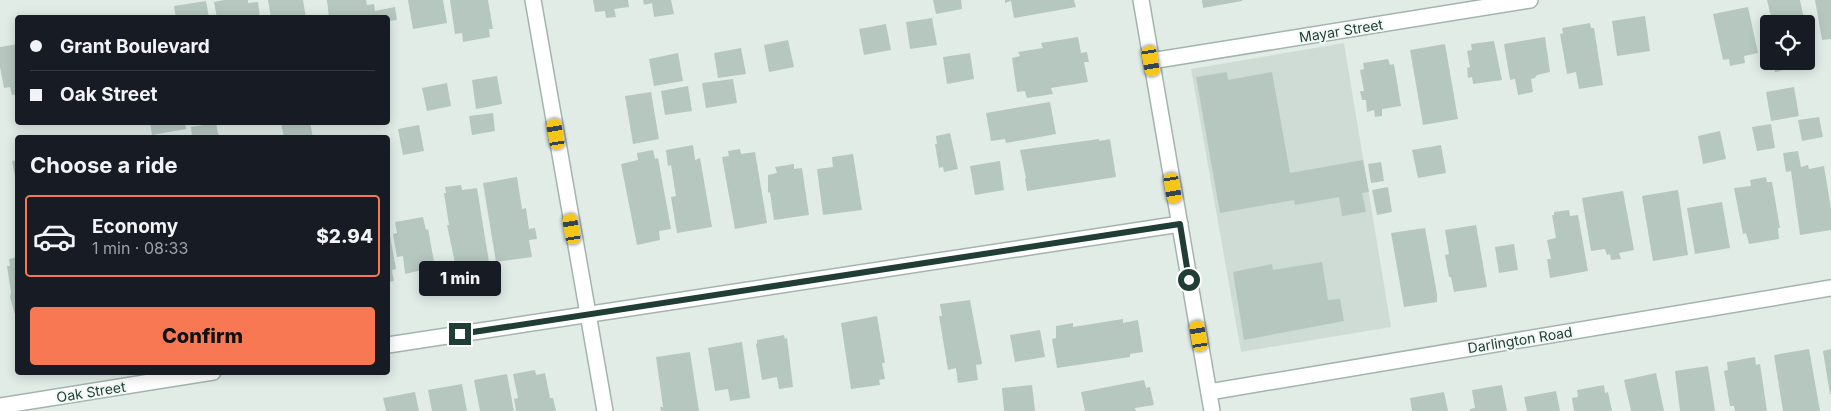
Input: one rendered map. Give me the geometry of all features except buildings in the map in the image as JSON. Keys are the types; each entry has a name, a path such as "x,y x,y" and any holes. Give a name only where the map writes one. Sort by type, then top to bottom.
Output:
{"street":[{"path":"533,0 605,411"},
{"path":"1141,0 1212,411"},
{"name":"Mayar Street","path":"1151,61 1530,0"},
{"path":"390,345 1180,224"},
{"name":"Darlington Road","path":"1209,392 1831,288"},
{"name":"Oak Street","path":"0,406 194,375"}],"shaded area":[{"path":"1344,43 1391,327 1241,352 1191,69"}],"route":[{"path":"460,334 1180,224 1189,280"}]}
